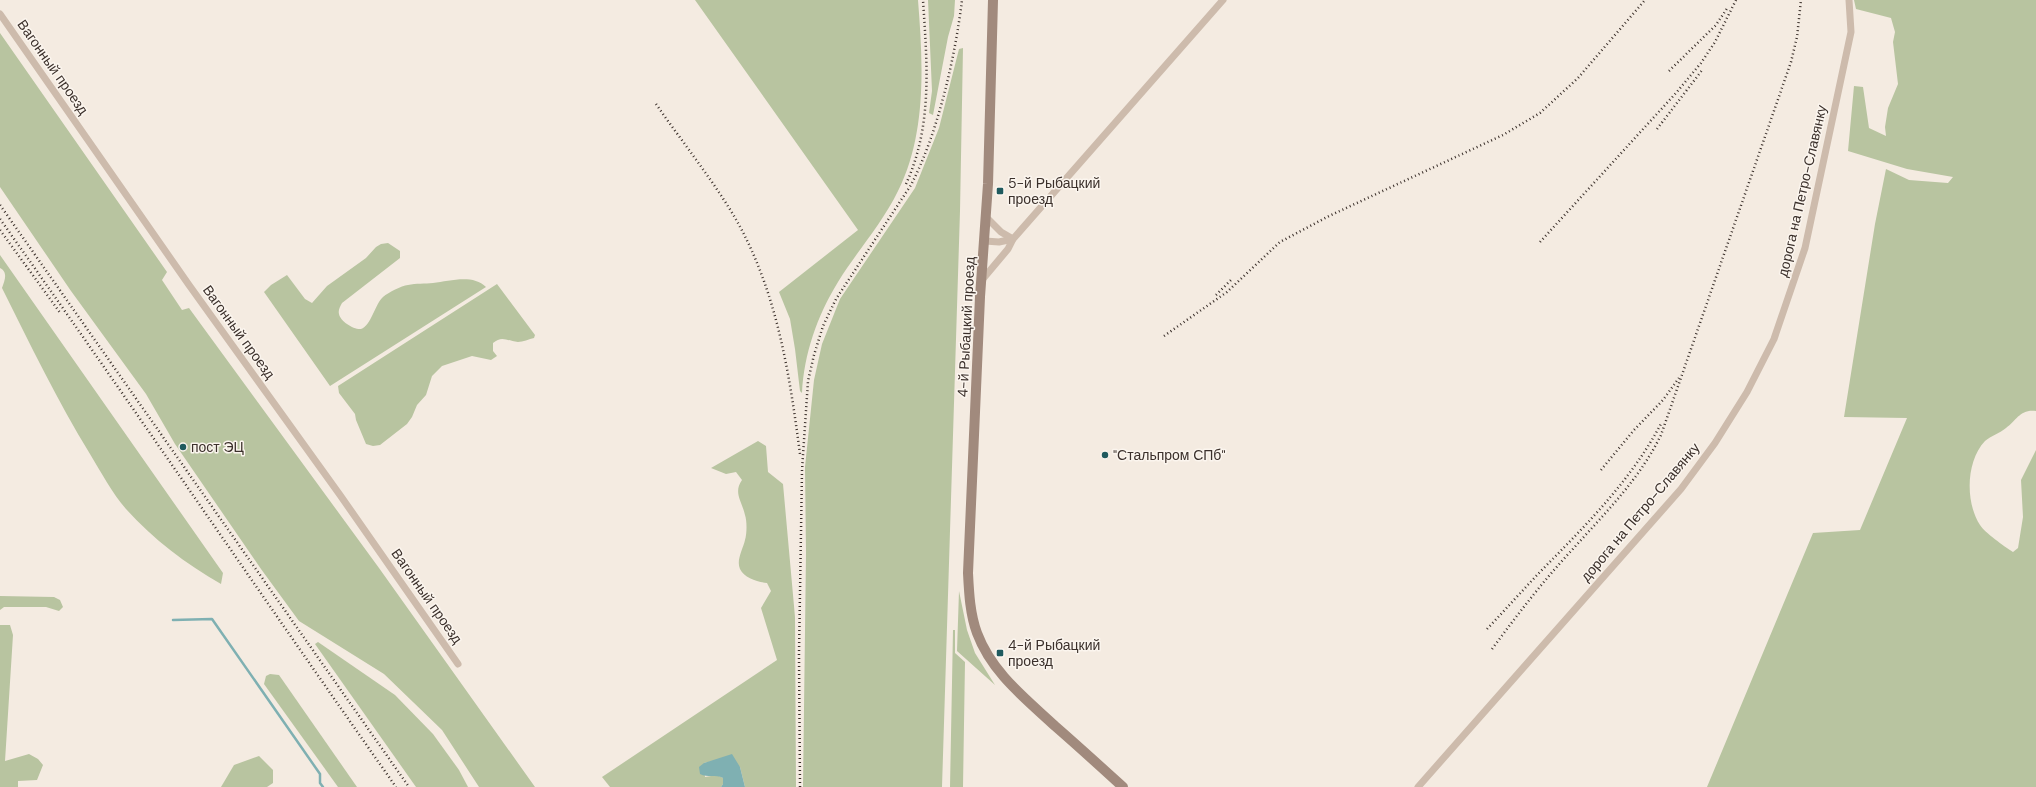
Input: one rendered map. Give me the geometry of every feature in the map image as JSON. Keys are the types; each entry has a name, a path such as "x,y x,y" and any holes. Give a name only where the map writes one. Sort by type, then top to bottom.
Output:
{"street":[{"name":"4-й Рыбацкий проезд","path":"994,0 985,241 968,573 974,622 982,645 1006,680 1123,787"},
{"path":"982,280 1008,249 1013,240 1223,0"},
{"name":"дорога на Петро-Славянку","path":"1418,787 1681,489 1715,443 1760,370 1774,339 1805,248 1851,32 1849,0"},
{"name":"Вагонный проезд","path":"0,14 189,285 340,495 458,664"},
{"path":"986,216 1001,232 1013,240"},
{"path":"985,241 999,242 1013,240"}],"green space":[{"path":"695,0 918,0 922,73 921,97 914,146 907,169 892,203 845,271 824,308 809,350 803,378 802,393 800,391 790,319 779,292 858,230"},
{"path":"928,0 955,0 954,16 948,37 933,115 929,113 932,91"},
{"path":"1854,0 2036,0 2036,411 2022,413 2004,430 1985,441 1974,459 1971,470 1970,494 1975,516 1982,528 2013,552 2018,548 2023,517 2021,480 2036,450 2036,787 1707,787 1813,533 1860,530 1907,418 1844,417 1875,224 1886,169 1909,180 1948,183 1953,177 1907,169 1848,151 1854,86 1863,87 1869,128 1886,136 1885,127 1888,108 1898,84 1893,42 1895,32 1891,18 1856,9"},
{"path":"0,33 167,272 162,280 182,310 189,308 379,568 535,787 479,787 442,730 384,674 299,621 261,569 175,444 146,394 71,291 0,187"},
{"path":"963,48 960,211 942,787 803,787 806,553 805,467 814,380 822,344 840,299 915,188 939,128 959,49"},
{"path":"388,243 400,251 400,258 342,303 340,307 340,317 351,327 361,329 368,324 380,300 388,293 405,286 468,279 481,283 486,287 330,386 264,292 271,285 287,275 305,299 312,303 327,286 366,258 376,247 381,244"},
{"path":"0,255 223,573 221,584 195,568 147,531 126,509 111,489 55,393 2,288 5,274 0,268"},
{"path":"497,284 535,335 534,338 522,342 499,339 493,343 493,351 497,356 491,360 472,356 442,366 432,376 426,395 417,405 407,424 380,445 373,446 366,444 355,414 339,393 338,386"},
{"path":"758,441 766,446 768,472 783,484 795,617 796,787 745,787 740,767 717,760 704,763 705,777 717,775 723,778 723,784 721,787 610,787 602,777 777,660 761,608 771,591 767,583 756,581 748,577 742,572 739,566 739,558 745,540 746,531 746,518 738,493 739,485 742,480 736,472 726,474 711,468"},
{"path":"959,591 967,630 975,653 995,685 957,651"},
{"path":"0,596 54,597 60,600 63,607 59,611 46,607 4,607 0,610"},
{"path":"0,625 10,625 13,635 5,761 29,754 38,759 43,765 37,780 18,781 18,787 0,787"},
{"path":"953,630 955,630 955,653 965,662 963,787 950,787"},
{"path":"318,642 395,695 433,734 459,770 468,787 416,787 315,644"},
{"path":"270,674 279,675 357,787 338,787 264,684 266,676"},
{"path":"259,756 273,770 273,783 267,787 221,787 234,765"}],"water":[{"path":"732,754 740,767 745,787 721,787 723,784 723,778 700,774 699,767 704,763"}],"waterway":[{"path":"173,620 212,619 320,774 320,783 323,787"}],"railway":[{"path":"906,184 915,162 921,139 924,116 926,94 926,47 923,0"},
{"path":"800,787 799,654 802,470 808,381 823,326 836,299 911,185 921,164 944,95 955,46 962,0"},
{"path":"1164,336 1227,292 1280,242 1329,216 1503,135 1540,113 1578,78 1645,0"},
{"path":"1540,242 1676,93 1701,63 1715,42 1736,0"},
{"path":"1492,649 1521,610 1561,562 1621,496 1642,467 1661,435 1791,62 1797,37 1801,0"},
{"path":"1669,71 1716,25 1728,7"},
{"path":"1657,129 1703,69"},
{"path":"656,104 704,170 731,211 759,268 770,298 785,360 800,454"},
{"path":"0,205 409,787"},
{"path":"0,219 396,787"},
{"path":"0,230 61,314"},
{"path":"1216,295 1231,280"},
{"path":"1601,470 1634,430 1663,400 1679,378"},
{"path":"1487,629 1606,502 1636,464 1650,444 1662,422"}],"place":[{"name":"5-й Рыбацкий проезд","path":"1000,191"},
{"name":"пост ЭЦ","path":"183,447"},
{"name":"\"Стальпром СПб\"","path":"1105,455"},
{"name":"4-й Рыбацкий проезд","path":"1000,653"}]}
